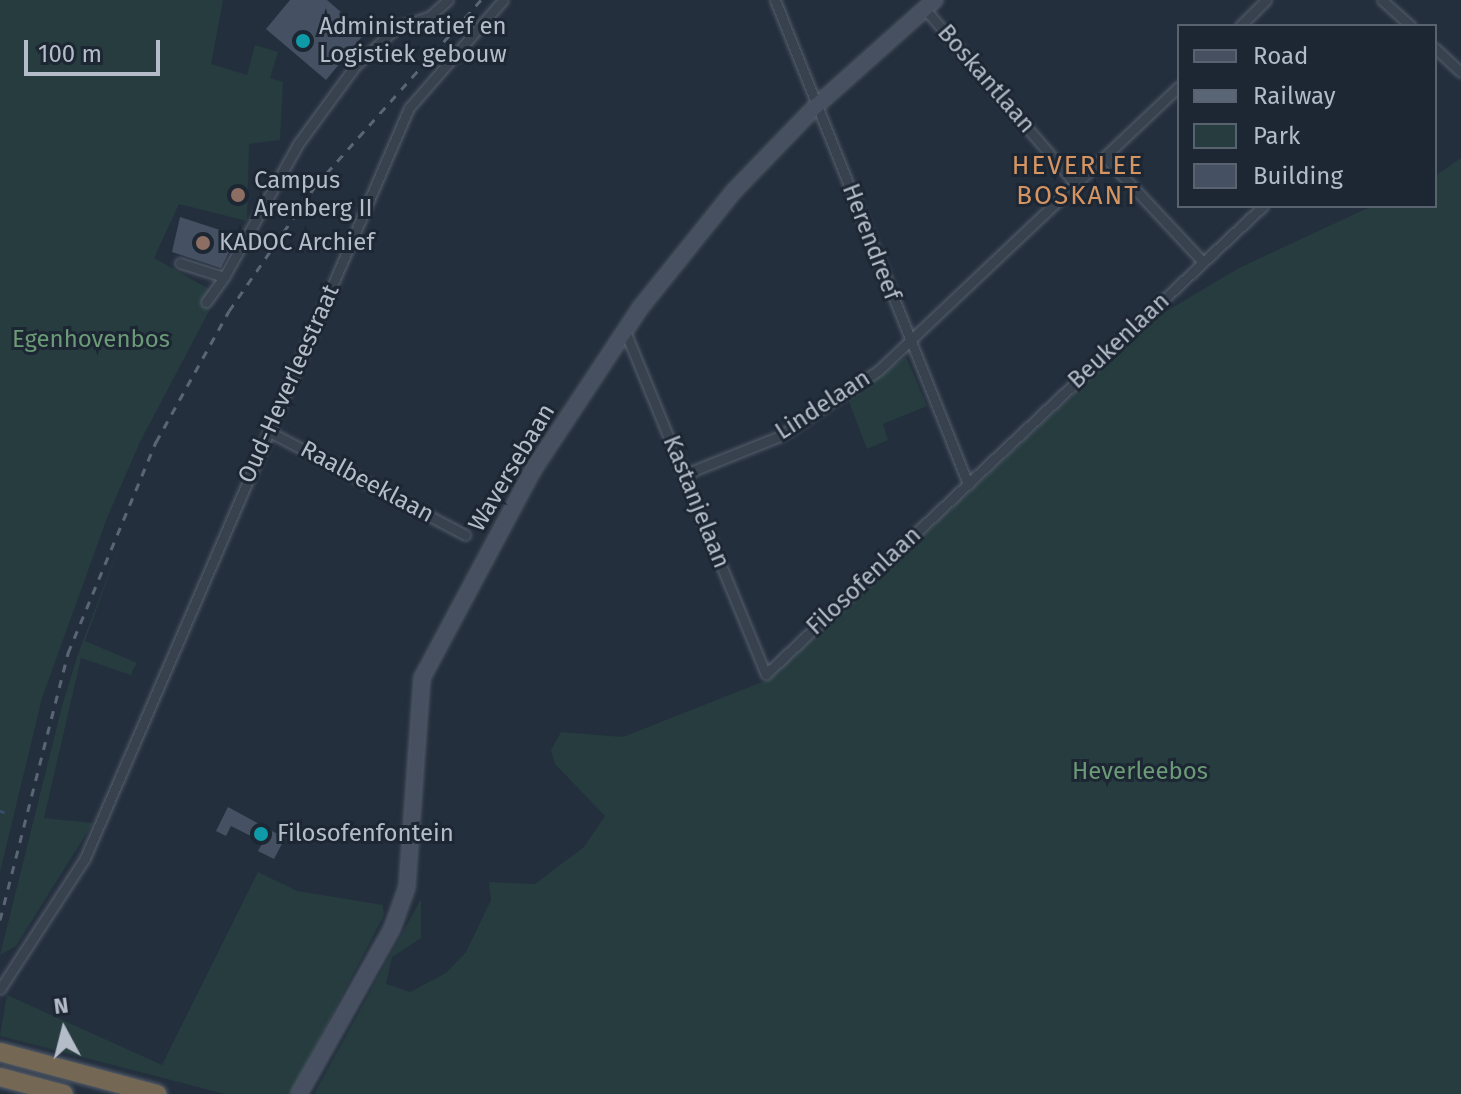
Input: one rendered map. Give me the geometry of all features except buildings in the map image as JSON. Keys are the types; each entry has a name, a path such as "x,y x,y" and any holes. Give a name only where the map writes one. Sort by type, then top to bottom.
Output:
{"highway":[{"path":"7,1054 157,1094"},
{"path":"2,1078 64,1094"}],"street":[{"path":"206,302 224,277 298,144 355,66 397,27 430,16 448,0"},
{"name":"Oud-Heverleestraat","path":"0,989 85,858 409,108 503,0"},
{"name":"Herendreef","path":"775,0 910,343 969,483"},
{"path":"1242,24 1266,0"},
{"path":"1382,0 1409,24"},
{"name":"Waversebaan","path":"299,1094 392,929 407,887 422,678 533,470 625,331 733,192 817,105 930,4"},
{"name":"Boskantlaan","path":"930,4 1077,186"},
{"path":"1437,50 1461,72"},
{"name":"Lindelaan","path":"685,474 780,436 910,343 1177,88"},
{"path":"1106,158 1203,262"},
{"name":"Beukenlaan","path":"969,483 1261,208"},
{"path":"180,263 224,277"},
{"name":"Kastanjelaan","path":"625,331 766,674"},
{"name":"Raalbeeklaan","path":"268,431 465,535"},
{"name":"Filosofenlaan","path":"766,674 969,483"},
{"name":"Waversebaan","path":"307,1094 319,1060"}],"green space":[{"name":"Egenhovenbos","path":"0,0 223,0 211,64 247,75 255,45 278,52 270,78 283,82 280,140 249,144 247,221 179,204 154,258 218,294 140,442 107,518 42,698 0,872"},
{"name":"Heverleebos","path":"1461,158 1461,1094 314,1094 421,899 421,938 392,957 386,984 410,992 446,973 466,952 491,900 489,882 535,884 584,847 605,816 555,764 551,750 561,732 623,737 770,679 1155,318 1239,268 1368,208 1437,208 1437,175"},
{"path":"906,357 927,406 883,424 888,440 867,449 848,399"},
{"path":"123,536 85,641 137,663 131,674 137,677 81,658 44,818 93,823 16,946 0,955 62,706 78,654"},
{"path":"258,872 297,891 383,905 384,915 291,1094 225,1094 0,1036 7,995 162,1065"}],"railway":[{"path":"0,920 68,653 156,442 229,311 316,185 481,0"}],"place":[{"name":"Administratief en Logistiek gebouw","path":"303,41"},
{"name":"Campus Arenberg II","path":"238,195"},
{"name":"KADOC Archief","path":"203,243"},
{"name":"Filosofenfontein","path":"261,834"}],"district":[{"name":"HEVERLEE BOSKANT","path":"1078,181"}]}
